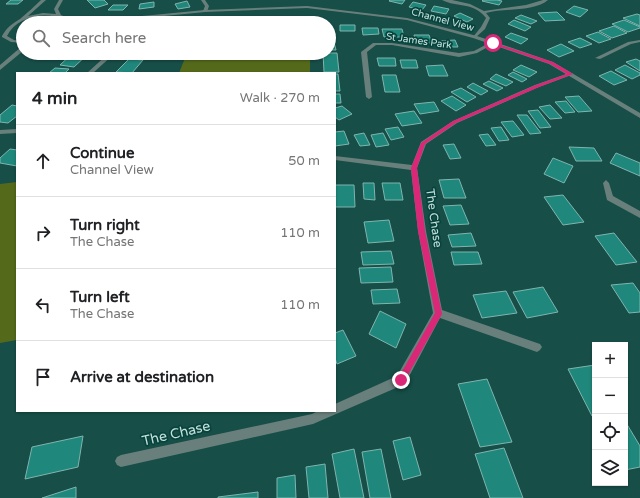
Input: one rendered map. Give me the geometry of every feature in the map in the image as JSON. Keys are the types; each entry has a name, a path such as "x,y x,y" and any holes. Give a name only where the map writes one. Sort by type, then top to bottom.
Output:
{"street":[{"path":"25,16 44,0"},
{"path":"60,15 56,9 61,0"},
{"path":"203,0 207,6 204,11"},
{"path":"444,0 466,4 484,12 488,18 484,28 475,37"},
{"path":"484,12 504,7 538,5 546,0"},
{"name":"Channel View","path":"152,16 204,11 307,7 407,19 475,37 551,63 640,116"},
{"path":"33,16 60,15"},
{"path":"16,22 12,24 4,36 8,40 16,41"},
{"path":"0,32 6,31"},
{"path":"598,58 630,43 640,41"},
{"name":"St James Park","path":"369,97 364,52 375,44 392,44 459,55 475,52 493,43"},
{"path":"0,68 16,54"},
{"path":"91,72 104,60"},
{"name":"The Chase","path":"438,314 422,231 414,168 423,143 455,122 537,86 571,74"},
{"path":"0,132 16,131"},
{"path":"336,158 414,168"},
{"path":"606,183 610,198 640,215"},
{"path":"336,409 401,380 438,314 537,348"},
{"name":"The Chase","path":"121,461 313,419 328,412"}],"green space":[{"path":"184,60 310,60 310,72 179,72"},
{"path":"16,182 16,340 0,343 0,184"}],"building":[{"path":"11,0 23,0 18,4 6,4"},
{"path":"87,0 104,0 108,4 95,8"},
{"path":"405,0 402,4 389,1"},
{"path":"187,1 190,7 178,9 175,4"},
{"path":"482,1 502,1 499,5"},
{"path":"154,2 154,7 139,9 140,4"},
{"path":"413,2 426,5 422,10 409,7"},
{"path":"113,5 128,5 123,10 108,10"},
{"path":"434,6 449,9 446,14 431,11"},
{"path":"574,6 588,10 580,17 566,12"},
{"path":"557,12 565,20 545,21 538,13"},
{"path":"460,13 473,19 467,22 454,16"},
{"path":"637,14 640,15 640,26 623,18"},
{"path":"521,15 537,21 531,24 515,18"},
{"path":"514,20 531,27 525,31 508,24"},
{"path":"624,20 640,28 628,32 612,24"},
{"path":"340,25 355,25 355,31 340,31"},
{"path":"614,26 627,33 612,38 599,31"},
{"path":"362,28 378,28 379,34 363,35"},
{"path":"382,29 402,29 404,37 384,37"},
{"path":"598,32 611,39 599,43 586,36"},
{"path":"511,33 528,39 521,44 505,37"},
{"path":"414,35 429,35 432,43 416,43"},
{"path":"580,38 592,44 580,48 568,42"},
{"path":"455,40 458,47 440,47 438,41"},
{"path":"561,44 574,51 559,57 547,50"},
{"path":"337,53 339,72 324,72 323,60 336,60"},
{"path":"377,58 395,58 396,66 379,66"},
{"path":"636,59 640,61 640,71 626,62"},
{"path":"65,60 82,60 74,67 60,65"},
{"path":"128,60 143,60 133,72 116,72"},
{"path":"400,60 416,60 418,68 402,68"},
{"path":"443,65 448,76 429,76 426,66"},
{"path":"521,65 537,72 529,77 513,70"},
{"path":"625,65 640,73 640,75 632,79 615,70"},
{"path":"55,68 69,69 66,72 50,72"},
{"path":"611,71 627,80 614,85 599,76"},
{"path":"513,72 527,79 522,82 508,75"},
{"path":"336,74 338,74 340,91 336,91"},
{"path":"496,74 513,82 506,86 490,79"},
{"path":"382,75 396,75 400,92 385,92"},
{"path":"489,81 503,88 497,91 483,84"},
{"path":"473,83 488,91 481,95 467,87"},
{"path":"461,88 476,97 467,102 451,92"},
{"path":"336,94 340,94 341,103 336,103"},
{"path":"452,96 466,105 456,111 441,101"},
{"path":"579,96 592,111 578,112 565,97"},
{"path":"566,101 575,112 565,113 555,102"},
{"path":"434,102 439,111 420,114 414,104"},
{"path":"12,105 16,106 16,117 8,123 0,122 0,115"},
{"path":"550,105 562,118 550,119 539,107"},
{"path":"342,106 352,114 339,120 336,118 336,108"},
{"path":"538,110 551,127 540,128 528,111"},
{"path":"414,111 422,123 402,126 395,114"},
{"path":"517,115 527,115 541,133 530,134"},
{"path":"513,121 524,135 512,137 501,122"},
{"path":"398,127 404,137 391,140 385,129"},
{"path":"501,127 509,140 499,141 491,128"},
{"path":"344,131 349,144 336,146 336,132"},
{"path":"364,133 370,145 360,146 354,135"},
{"path":"383,133 389,145 376,147 371,135"},
{"path":"488,134 496,145 486,146 479,135"},
{"path":"454,144 461,158 450,159 443,145"},
{"path":"569,147 594,148 602,161 576,161"},
{"path":"10,149 16,150 16,166 0,163 0,158"},
{"path":"616,153 640,163 640,176 610,163"},
{"path":"553,158 573,166 564,183 544,174"},
{"path":"459,179 466,198 444,198 439,180"},
{"path":"363,183 374,183 375,200 364,199"},
{"path":"382,183 400,183 403,200 385,200"},
{"path":"336,185 354,185 355,207 336,207"},
{"path":"563,195 584,222 563,225 544,197"},
{"path":"461,205 469,224 450,225 443,206"},
{"path":"389,220 394,241 368,243 364,222"},
{"path":"471,233 476,246 452,247 448,235"},
{"path":"614,233 637,262 616,265 595,236"},
{"path":"391,251 394,264 363,265 361,252"},
{"path":"451,252 478,252 482,264 454,265"},
{"path":"391,267 393,282 361,283 359,268"},
{"path":"633,283 640,293 640,312 629,313 611,285"},
{"path":"543,287 558,312 527,318 513,292"},
{"path":"397,289 400,303 373,304 371,290"},
{"path":"506,291 517,313 482,318 473,295"},
{"path":"380,311 406,324 396,348 369,334"},
{"path":"343,330 356,356 337,364 336,361 336,333"},
{"path":"592,365 592,416 568,369"},
{"path":"487,379 512,442 480,447 458,384"},
{"path":"628,426 640,446 640,467 628,469"},
{"path":"83,436 78,467 25,479 32,447"},
{"path":"410,437 421,475 403,480 393,441"},
{"path":"504,448 523,498 490,498 475,454"},
{"path":"354,449 364,498 340,498 332,454"},
{"path":"381,449 391,498 370,498 362,452"},
{"path":"325,464 328,498 309,498 306,467"},
{"path":"295,475 296,498 277,498 277,478"},
{"path":"76,487 76,498 42,498"},
{"path":"258,492 258,498 218,498 218,497"}],"route":[{"path":"401,380 438,314 422,231 414,168 423,143 455,122 537,86 571,74 551,63 493,43"}]}
